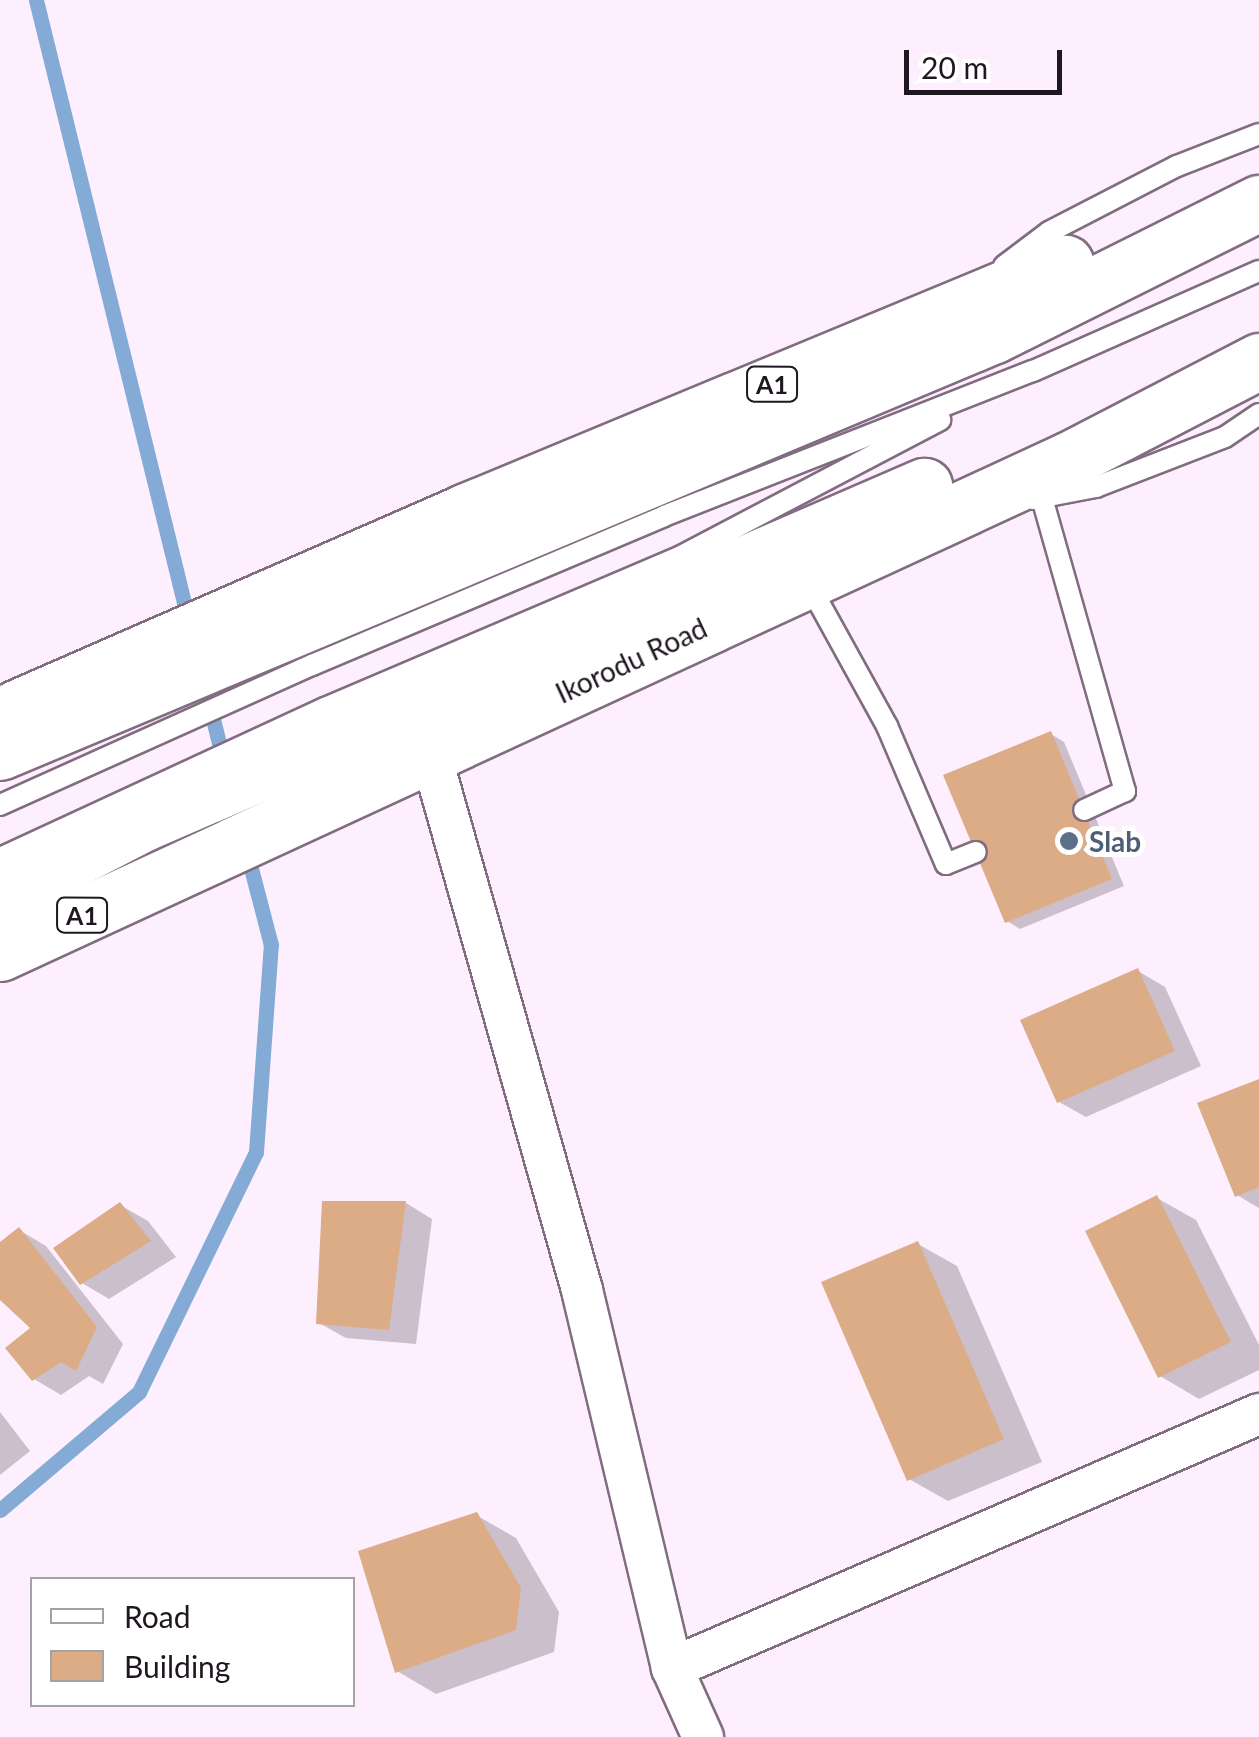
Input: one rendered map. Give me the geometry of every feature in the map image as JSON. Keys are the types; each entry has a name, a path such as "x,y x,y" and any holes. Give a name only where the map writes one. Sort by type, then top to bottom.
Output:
{"highway":[{"name":"A1","path":"300,627 940,314 1259,187"},
{"name":"A1","path":"0,752 103,715 300,627 994,335 1259,203"},
{"name":"Ikorodu Road","path":"0,897 139,811 336,745 1259,343"},
{"name":"Ikorodu Road","path":"0,953 164,878 336,745 430,752 1070,459 1259,361"},
{"name":"A1","path":"0,715 103,715"}],"street":[{"path":"430,752 582,1290 672,1668 703,1737"},
{"path":"672,1668 1259,1414"}],"lane":[{"path":"940,314 1049,232 1177,166 1259,134"},
{"path":"300,627 664,516 1034,371 1259,271"},
{"path":"336,745 681,556 1034,371"},
{"path":"948,515 1096,487 1224,437 1259,414"},
{"path":"1042,498 1126,791 1084,810"},
{"path":"806,580 887,726 946,864 976,852"},
{"path":"0,805 103,715"},
{"path":"0,858 139,811"}],"building":[{"path":"1051,731 1112,879 1005,923 943,775"},
{"path":"1138,968 1175,1051 1057,1103 1020,1020"},
{"path":"1259,1079 1259,1187 1235,1197 1197,1103"},
{"path":"1157,1195 1231,1342 1158,1378 1085,1231"},
{"path":"322,1201 406,1201 389,1330 316,1324"},
{"path":"120,1202 151,1241 80,1285 53,1248"},
{"path":"19,1227 97,1327 76,1371 61,1362 32,1381 5,1348 30,1328 0,1300 0,1242"},
{"path":"918,1241 1004,1439 907,1481 821,1282"},
{"path":"477,1512 521,1588 516,1630 395,1673 358,1551"}],"waterway":[{"path":"36,0 189,623"},
{"path":"203,679 224,763"},
{"path":"0,1510 139,1392 256,1152 271,945 246,849"}],"place":[{"name":"Slab","path":"1069,841"}]}
